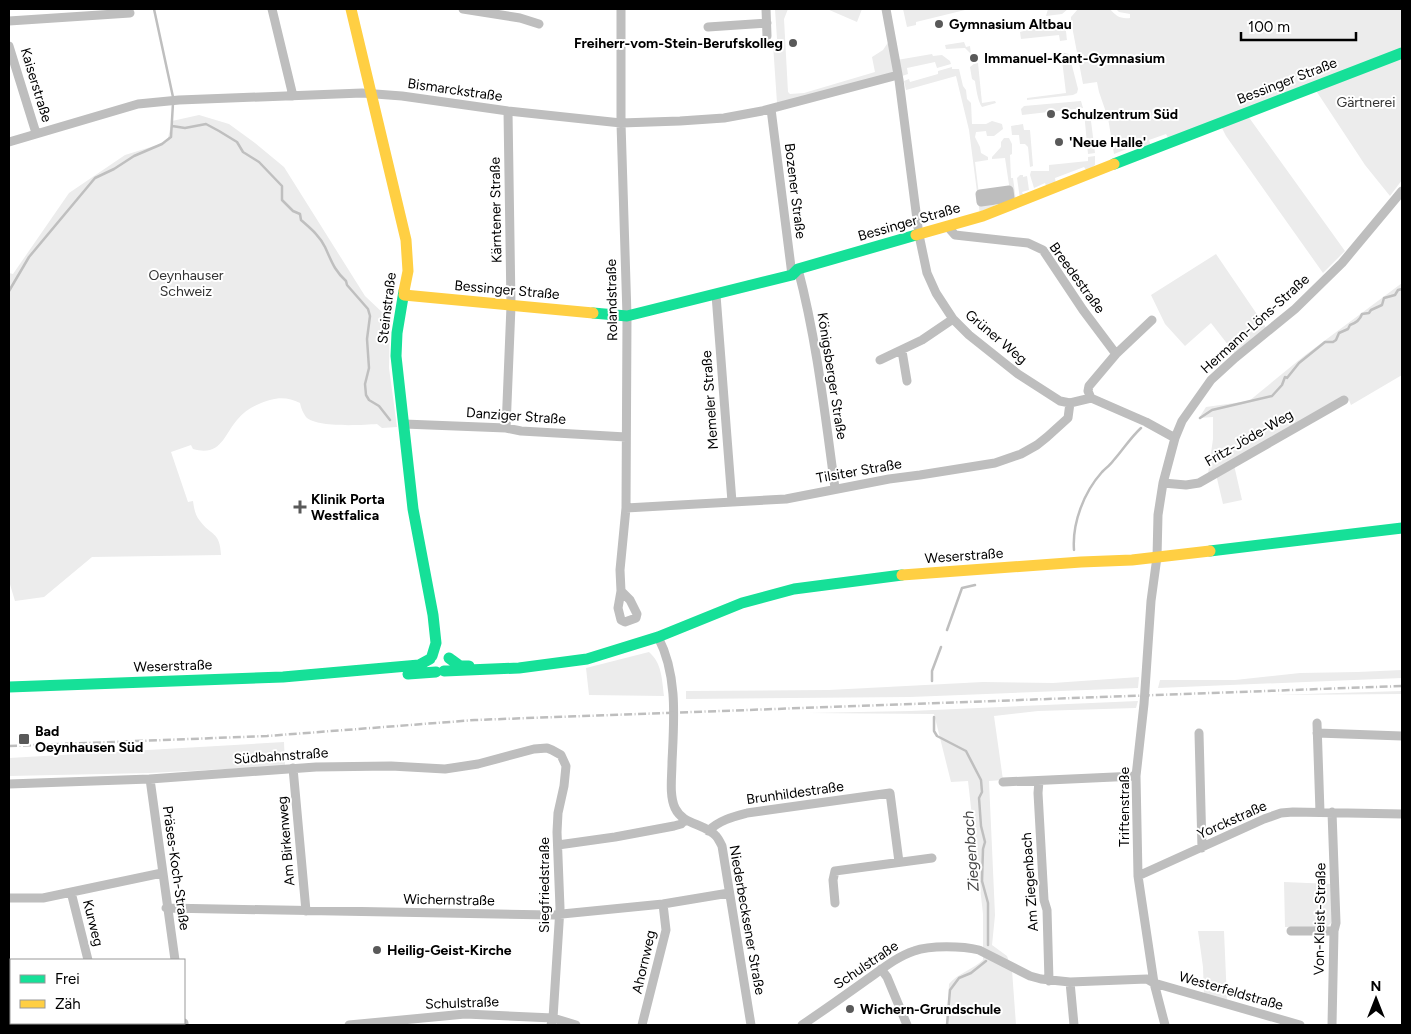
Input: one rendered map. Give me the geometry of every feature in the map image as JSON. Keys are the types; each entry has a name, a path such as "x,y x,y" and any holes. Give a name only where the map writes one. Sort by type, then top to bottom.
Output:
{"street":[{"path":"272,9 294,96"},
{"name":"Steinstraße","path":"351,9 406,240 408,271 397,333 396,356 414,509 433,615 436,643 431,657"},
{"path":"463,9 520,18 539,24"},
{"name":"Rolandstraße","path":"621,9 627,316 626,508 620,570 621,591"},
{"path":"766,9 767,36"},
{"name":"Grüner Weg","path":"886,9 898,75 919,235 927,273 936,293 953,319 969,334 1018,374 1060,401 1070,403"},
{"path":"9,21 130,13"},
{"path":"708,27 767,23"},
{"name":"Kaiserstraße","path":"9,46 36,133"},
{"name":"Bessinger Straße","path":"404,295 627,316 716,295 984,216 1143,152 1402,53"},
{"name":"Bismarckstraße","path":"9,142 138,104 179,100 370,93 508,111 636,124 724,118 771,109 898,75"},
{"name":"Bozener Straße","path":"771,109 795,272"},
{"name":"Kärntener Straße","path":"506,428 511,306 508,111"},
{"name":"Hermann-Löns-Straße","path":"1157,557 1158,515 1163,483 1175,438 1182,421 1212,380 1235,358 1295,309 1342,263 1402,191"},
{"name":"Breedestraße","path":"948,227 955,235 1028,243 1043,250 1083,310 1116,354"},
{"name":"Königsberger Straße","path":"795,272 808,310 835,488"},
{"name":"Memeler Straße","path":"716,295 732,502"},
{"path":"880,360 922,340 953,319"},
{"path":"1091,398 1088,392 1089,386 1116,354 1152,320"},
{"path":"902,351 907,381"},
{"path":"1070,403 1091,398 1146,422 1175,438"},
{"name":"Fritz-Jöde-Weg","path":"1163,483 1186,485 1199,483 1344,400"},
{"name":"Tilsiter Straße","path":"626,508 786,499 835,488 995,463 1021,454 1037,445 1068,418 1070,403"},
{"name":"Danziger Straße","path":"404,424 506,428 521,431 626,437"},
{"name":"Weserstraße","path":"338,673 407,674 492,670 587,659 658,637 742,603 794,589 914,574 1157,557 1402,528"},
{"name":"Triftenstraße","path":"1157,557 1151,601 1144,704 1136,776 1138,876 1154,983 1165,1025"},
{"name":"Steinstraße","path":"433,615 443,649 448,656"},
{"path":"558,845 674,826 681,824 685,820 674,807 672,797 673,692 670,668 664,648 658,637"},
{"path":"441,652 448,656 450,664 440,672 431,668 431,657 441,652"},
{"name":"Weserstraße","path":"448,656 460,666 539,666"},
{"name":"Weserstraße","path":"9,687 283,677 419,666 431,657"},
{"path":"1320,812 1317,728 1402,736"},
{"path":"1199,733 1202,848"},
{"name":"Südbahnstraße","path":"9,784 150,780 293,768 391,766 445,769 478,764 534,749 546,748 552,750"},
{"name":"Siegfriedstraße","path":"552,750 560,755 566,766 558,813 560,914 552,1022"},
{"name":"Am Birkenweg","path":"293,768 306,911"},
{"path":"1003,782 1136,776"},
{"name":"Präses-Koch-Straße","path":"150,780 166,908 175,959"},
{"name":"Am Ziegenbach","path":"1039,781 1038,793 1044,900 1047,910 1049,981"},
{"name":"Brunhildestraße","path":"708,831 714,825 727,818 747,813 890,793 899,862"},
{"name":"Von-Kleist-Straße","path":"1332,812 1336,923 1334,931 1332,1025"},
{"name":"Yorckstraße","path":"1138,876 1281,813 1402,814"},
{"name":"Niederbecksener Straße","path":"685,820 716,836 722,846 752,1025"},
{"path":"835,903 833,880 836,871 932,858"},
{"path":"9,898 43,898 162,873"},
{"name":"Kurweg","path":"71,892 88,959"},
{"name":"Wichernstraße","path":"166,908 560,914 663,904 729,893"},
{"name":"Ahornweg","path":"642,1025 666,930 663,904"},
{"path":"1290,931 1334,931"},
{"name":"Schulstraße","path":"802,1025 905,954 932,948 972,948 991,955 1030,976 1049,981 1146,979 1154,983"},
{"path":"881,969 887,977 907,1025"},
{"path":"1070,982 1074,1025"},
{"name":"Westerfeldstraße","path":"1154,983 1300,1025"},
{"name":"Schulstraße","path":"349,1025 406,1022 466,1014 576,1025"}],"green space":[{"path":"775,9 788,9 784,19 788,92 790,94 804,93 875,72 872,57 883,50 889,42 894,74 777,103 773,44 777,39"},
{"path":"827,9 862,9 857,22"},
{"path":"903,9 965,10 916,22 916,25 907,27"},
{"path":"1048,9 1068,9 1062,14 1046,16"},
{"name":"Gärtnerei","path":"1078,9 1110,9 1118,16 1130,18 1130,14 1119,12 1116,9 1402,9 1402,180 1390,196 1365,165 1313,86 1245,112 1345,251 1323,273 1226,136 1219,122 1169,139 1166,134 1149,140 1151,146 1142,149 1139,144 1114,154 1108,118 1097,82 1083,84 1071,21 1071,17"},
{"path":"1060,22 1065,27 1067,40 1060,41 1059,35 1021,39 1020,32"},
{"path":"964,42 966,47 970,46 971,54 965,48 946,49 945,45"},
{"path":"1061,52 1069,54 1078,89 1077,93 1027,100 1027,98 1066,93"},
{"path":"932,54 933,56 942,55 951,64 937,68 935,62 907,68 908,74 902,76 897,60"},
{"path":"978,63 982,103 995,101 996,103 982,107 977,95 975,81 972,79 970,67"},
{"path":"952,67 952,69 959,69 967,99 971,103 972,124 986,124 992,121 1002,124 1003,129 994,136 987,136 986,131 976,132 975,137 981,153 988,157 988,160 975,162 980,203 994,201 995,209 980,215 969,130 956,76 906,90 904,81 909,79 910,82 938,74 938,71"},
{"path":"1081,101 1083,108 1022,115 1021,109 1024,106"},
{"path":"1084,112 1091,121 1095,153 1088,154"},
{"name":"Oeynhauser Schweiz","path":"199,115 229,124 284,167 365,296 384,314 390,313 389,368 397,427 382,428 377,424 340,425 320,423 306,417 300,403 289,399 274,399 256,405 240,416 225,438 216,447 202,451 193,449 191,445 171,452 188,502 193,501 198,519 217,538 221,555 92,557 44,597 15,601 9,581 9,273 13,274 69,193 125,155 167,142 172,121"},
{"path":"1023,124 1024,130 1030,130 1033,166 1030,167 1028,147 1025,144 1020,144 1019,135 1012,135 1011,126"},
{"path":"1004,138 1009,138 1012,144 1012,154 1010,155 1011,178 1013,178 1016,201 1011,198 1005,158 992,159 1001,147 1001,142"},
{"path":"1095,156 1095,165 1087,171 1084,167 1055,178 1056,184 1047,188 1045,183 1034,188 1030,175 1031,171 1049,171 1049,165 1088,161 1088,157"},
{"path":"1023,175 1023,177 1027,176 1029,190 1022,192 1024,197 1020,199 1017,178"},
{"path":"1216,254 1267,329 1236,355 1211,323 1185,346 1165,324 1151,295"},
{"path":"1402,283 1402,375 1351,405 1349,400 1234,465 1242,500 1223,504 1215,470 1208,474 1213,439 1213,417 1199,418 1206,407 1249,401 1304,356"},
{"path":"649,652 657,661 662,678 664,696 589,695 586,668"},
{"path":"1402,670 1402,678 1158,688 1160,680 1235,680 1300,673"},
{"path":"1139,677 1138,688 910,697 686,699 686,691 829,690 983,682 1053,683"},
{"path":"1402,691 1402,694 1274,695"},
{"path":"1138,701 1136,708 1038,711 994,716 1003,780 989,781 995,915 992,945 1007,956 1012,970 1016,1025 947,1025 949,984 956,977 983,960 983,914 968,781 951,782 934,714 808,713 911,711"},
{"path":"284,742 285,766 149,773 9,776 9,758"},
{"path":"1284,882 1331,884 1332,922 1324,928 1285,927"},
{"path":"1198,931 1224,931 1227,1000 1204,995 1203,967"}],"waterway":[{"path":"154,9 173,97"},
{"path":"9,291 29,257 95,178 134,156 162,144 171,137 173,103"},
{"path":"172,126 185,128 206,124 219,131 237,142 243,152 259,162 282,186 282,200 293,211 300,214 301,220 320,239 336,269 368,309 370,316 367,339 369,368 365,384 366,395 369,400 379,406 390,420"},
{"name":"Ziegenbach","path":"1200,418 1212,410 1272,396 1282,385 1285,377 1287,378 1299,363 1325,342 1336,340 1339,333 1348,329 1350,325 1359,320 1362,314 1369,313 1371,310 1382,305 1384,298 1395,295 1398,290 1402,289"},
{"name":"Ziegenbach","path":"1074,550 1077,519 1085,498 1102,472 1141,428"},
{"name":"Ziegenbach","path":"947,630 962,588 975,585"},
{"name":"Ziegenbach","path":"932,681 932,671 941,647"},
{"name":"Ziegenbach","path":"934,717 934,731 937,736 966,751 981,780 982,792 979,798 981,826 985,842 982,881 988,903 988,945"},
{"name":"Ziegenbach","path":"947,1025 950,990 959,978 971,973 986,961"}],"railway":[{"path":"9,746 267,736 475,720 1402,686"}],"traffic: fast":[{"path":"1114,164 1402,53"},
{"path":"593,313 627,316 792,275 798,269 916,235"},
{"path":"404,291 397,333 396,356 413,509 433,615 436,643 432,656"},
{"path":"1210,551 1402,528"},
{"path":"444,671 519,668 587,659 658,637 742,603 794,589 902,575"},
{"path":"449,658 460,666 469,666"},
{"path":"9,687 283,677 419,665 430,659"},
{"path":"408,674 436,672"}],"traffic: slow":[{"path":"351,9 406,240 408,271 404,291"},
{"path":"916,235 983,216 1114,164"},
{"path":"404,295 593,313"},
{"path":"902,575 1132,560 1210,551"}],"place":[{"name":"Gymnasium Altbau","path":"939,24"},
{"name":"Freiherr-vom-Stein-Berufskolleg","path":"793,43"},
{"name":"Immanuel-Kant-Gymnasium","path":"974,58"},
{"name":"Schulzentrum Süd","path":"1051,114"},
{"name":"'Neue Halle'","path":"1059,142"},
{"name":"Klinik Porta Westfalica","path":"300,507"},
{"name":"Bad Oeynhausen Süd","path":"24,739"},
{"name":"Heilig-Geist-Kirche","path":"377,950"},
{"name":"Wichern-Grundschule","path":"850,1009"}]}
